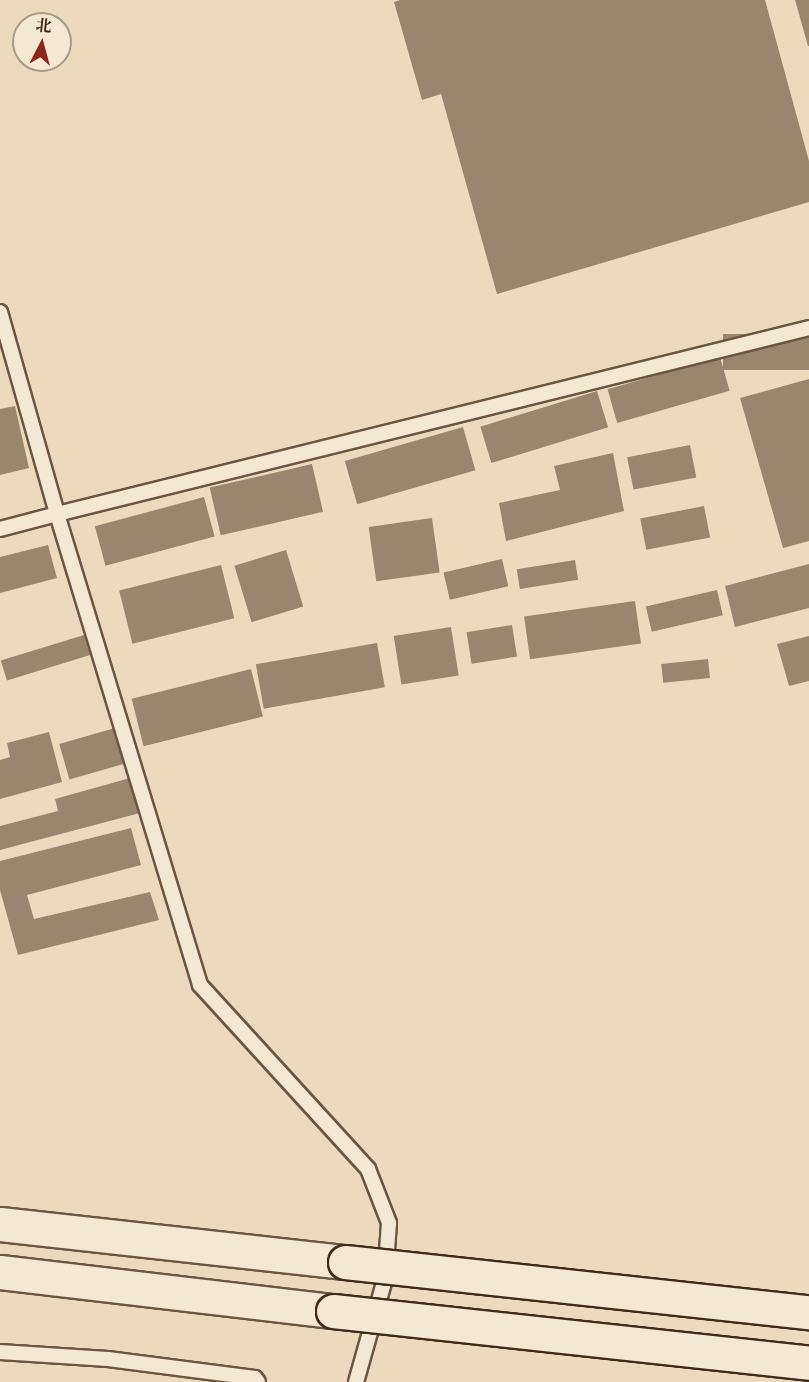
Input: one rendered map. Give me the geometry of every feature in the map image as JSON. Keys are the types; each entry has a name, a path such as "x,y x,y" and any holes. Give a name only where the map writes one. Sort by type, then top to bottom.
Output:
{"main road":[{"path":"0,1224 809,1312"},
{"path":"0,1272 809,1363"}],"lane":[{"path":"0,312 57,514 200,985 368,1169 389,1223 385,1279 356,1382"},
{"path":"0,529 809,328"},
{"path":"0,1352 108,1359 255,1378 258,1382"}],"building":[{"path":"400,0 765,0 809,161 809,202 497,294 441,94 422,100 394,2"},
{"path":"795,0 809,0 809,46 808,46"},
{"path":"723,334 809,334 809,370 723,370"},
{"path":"720,357 730,391 617,423 608,389"},
{"path":"809,379 809,541 783,548 740,398"},
{"path":"597,391 608,427 491,463 480,427"},
{"path":"15,406 29,468 0,475 0,409"},
{"path":"463,427 475,470 357,504 345,461"},
{"path":"690,445 696,477 633,490 627,457"},
{"path":"613,453 624,511 506,541 499,503 560,490 554,466"},
{"path":"312,464 323,512 221,535 210,488"},
{"path":"204,497 215,537 105,566 95,526"},
{"path":"704,506 710,537 646,550 640,518"},
{"path":"432,518 440,572 376,581 369,527"},
{"path":"48,545 57,578 0,593 0,557"},
{"path":"286,550 303,606 252,622 234,566"},
{"path":"502,559 508,586 450,600 444,572"},
{"path":"575,560 578,580 520,589 517,569"},
{"path":"809,564 809,608 735,627 725,586"},
{"path":"221,565 234,618 132,644 119,590"},
{"path":"717,590 723,615 652,632 646,606"},
{"path":"635,601 641,644 530,659 524,617"},
{"path":"512,625 517,657 472,664 467,632"},
{"path":"451,627 459,675 401,684 394,636"},
{"path":"84,635 90,655 7,681 1,660"},
{"path":"809,636 809,681 789,686 777,644"},
{"path":"377,643 385,687 264,709 256,664"},
{"path":"708,659 710,678 663,683 661,664"},
{"path":"251,669 263,717 144,746 132,699"},
{"path":"115,728 125,764 69,780 59,744"},
{"path":"49,732 62,782 0,799 0,760 10,757 7,743"},
{"path":"130,778 140,813 0,850 0,826 58,811 55,799"},
{"path":"131,828 141,865 27,895 34,919 150,892 159,920 18,955 0,890 0,861"}]}
